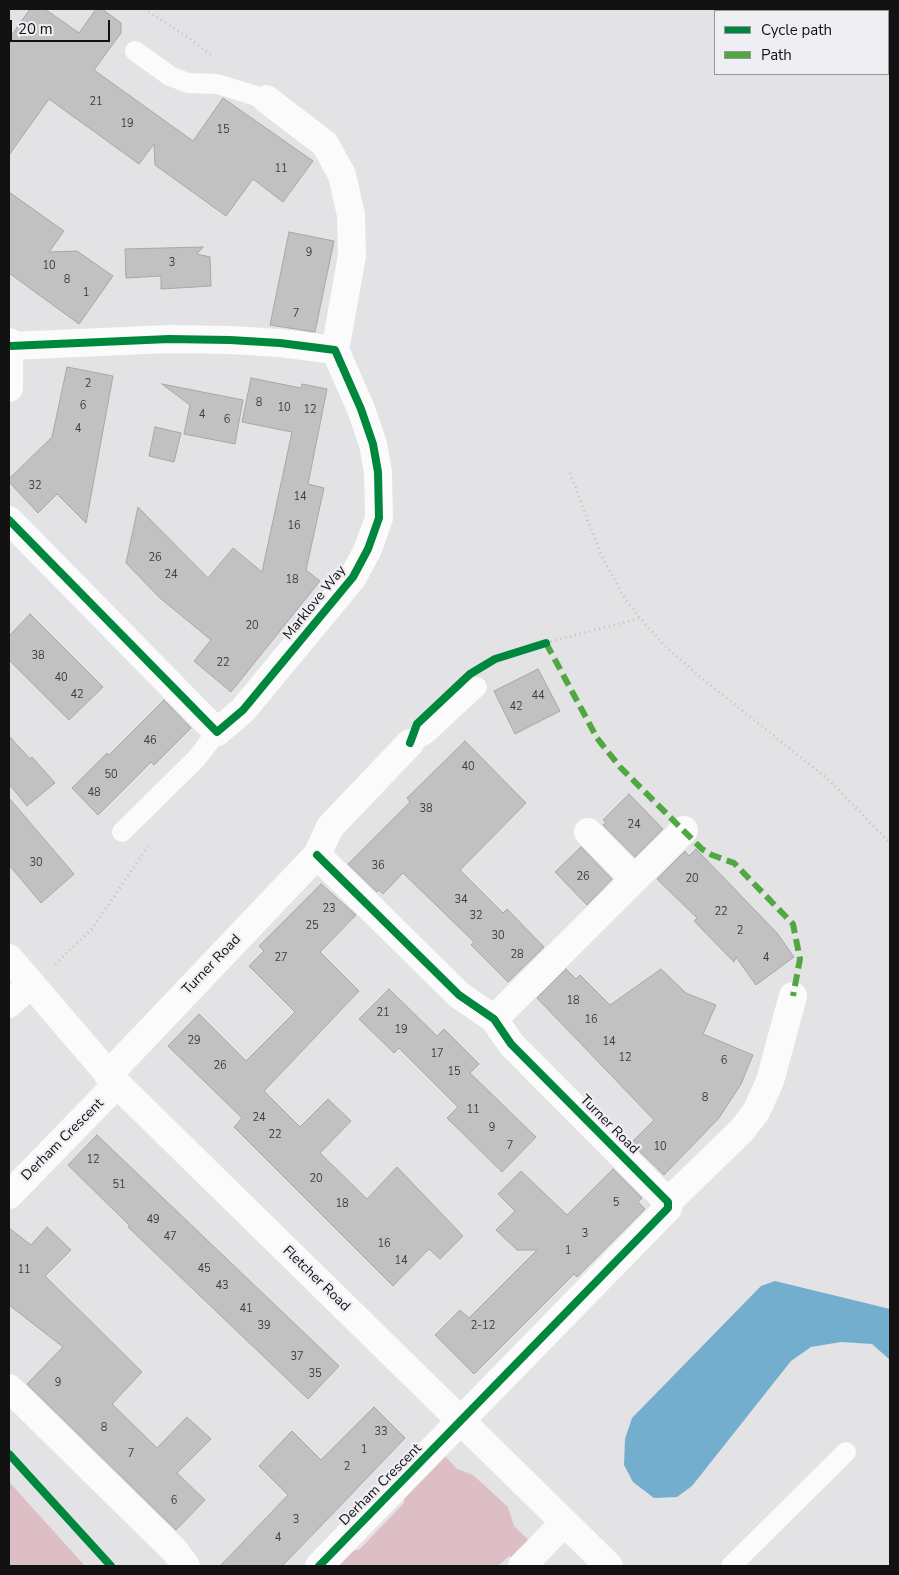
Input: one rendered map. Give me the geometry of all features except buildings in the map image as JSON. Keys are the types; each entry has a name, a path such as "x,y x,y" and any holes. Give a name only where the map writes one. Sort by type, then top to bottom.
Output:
{"street":[{"path":"9,388 10,344 168,339 280,343 335,350 352,256 351,215 342,175 325,144 266,99"},
{"name":"Marklove Way","path":"218,732 243,710 353,577 368,548 379,518 378,472 373,444 361,409 335,350"},
{"path":"9,520 218,732"},
{"name":"Turner Road","path":"112,1080 317,855 330,827 410,743"},
{"path":"494,1019 684,830"},
{"path":"588,832 634,879"},
{"name":"Turner Road","path":"317,855 459,995 494,1019 510,1044 668,1202"},
{"name":"Fletcher Road","path":"9,958 112,1080 609,1566"},
{"path":"9,1004 31,984"},
{"path":"462,1421 668,1208 668,1202 742,1130 756,1112 770,1082 794,996"},
{"name":"Derham Crescent","path":"9,1195 112,1080"},
{"path":"9,1388 175,1551 186,1566"},
{"name":"Derham Crescent","path":"319,1566 462,1421"},
{"path":"522,1566 564,1523"}],"lane":[{"path":"135,51 170,76 188,83 217,84 266,99"},
{"name":"Turner Road","path":"410,743 425,735 478,687"},
{"path":"122,832 197,758 218,732"},
{"path":"732,1566 846,1452"}],"path":[{"path":"144,9 189,38 212,56"},
{"path":"570,473 601,555 625,599 640,618 665,646 699,676 829,780 890,843"},
{"path":"543,644 640,618"},
{"path":"31,984 92,929 145,852 151,838"}],"shaded area":[{"path":"445,1456 457,1469 473,1475 508,1507 514,1526 535,1546 518,1562 509,1556 498,1566 330,1566 344,1551 359,1550 404,1503 405,1494"},
{"path":"10,1483 85,1566 9,1566"}],"water":[{"path":"775,1281 890,1309 890,1360 872,1344 841,1342 811,1347 791,1361 692,1486 677,1497 654,1498 633,1482 624,1465 625,1439 632,1418 761,1286"}],"marked path":[{"path":"546,643 597,738 620,767 702,849 734,863 793,924 800,959 793,996"}],"cycle path":[{"path":"9,520 217,732 243,710 353,577 368,549 379,518 378,472 373,444 361,409 335,350 280,343 169,339 10,346"},
{"path":"410,743 417,724 470,674 495,659 546,643"},
{"path":"317,855 459,995 494,1019 511,1044 668,1202 668,1208 319,1566"},
{"path":"9,1454 111,1566"}]}
